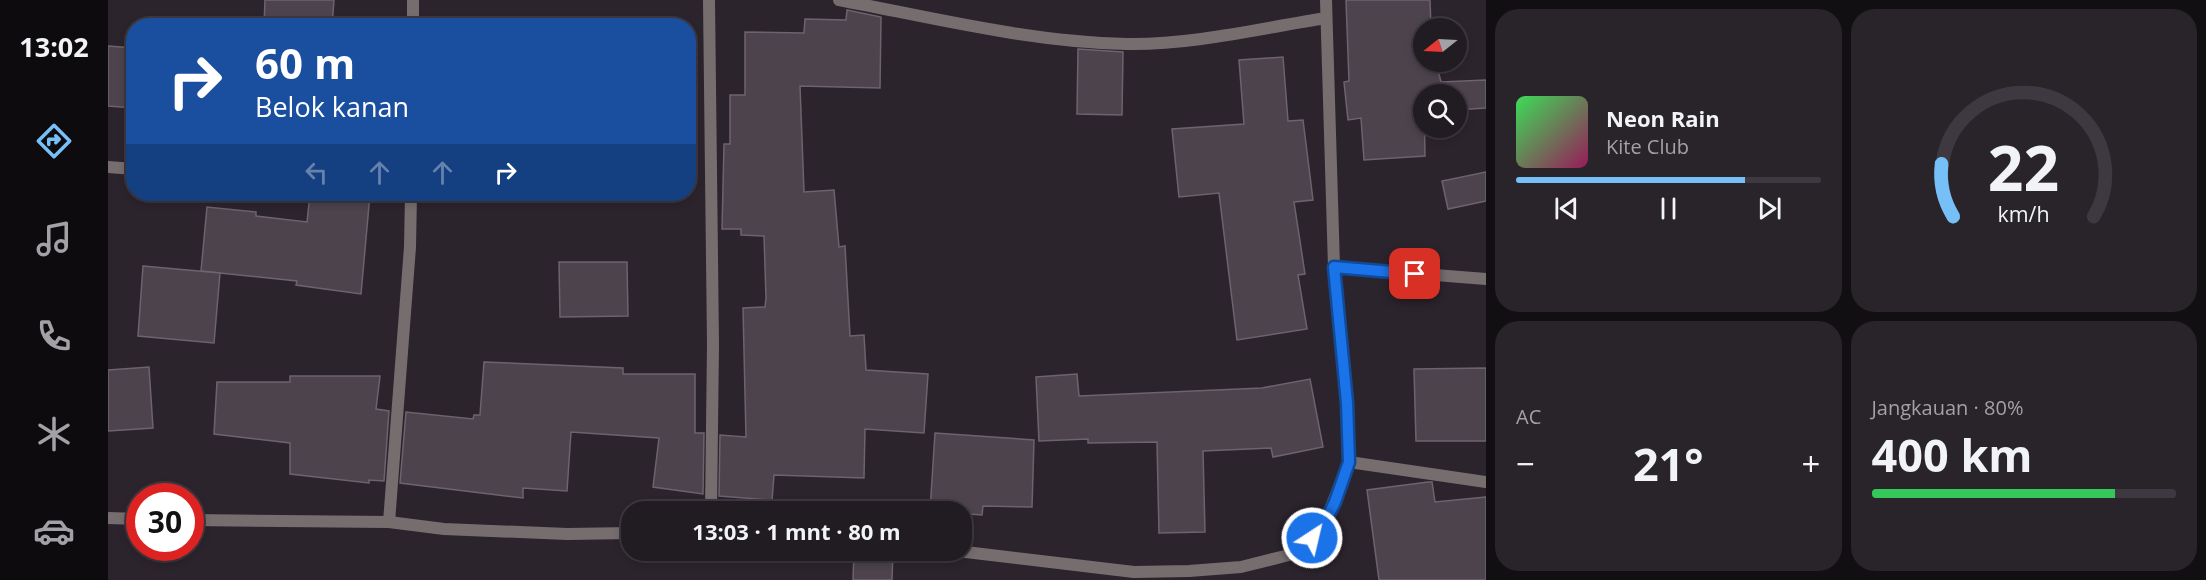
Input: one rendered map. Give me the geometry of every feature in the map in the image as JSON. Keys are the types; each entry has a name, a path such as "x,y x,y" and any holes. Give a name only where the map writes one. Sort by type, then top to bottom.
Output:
{"street":[{"path":"413,0 413,18"},
{"path":"709,0 713,378 711,501"},
{"path":"839,0 951,23 1040,37 1128,44 1190,39 1326,18"},
{"path":"972,553 1134,572 1241,567 1289,555 1312,538 1325,522 1335,502 1349,462 1347,403 1334,267 1326,0"},
{"path":"108,167 126,168"},
{"path":"389,522 404,339 411,201"},
{"path":"1334,267 1486,279"},
{"path":"1349,462 1486,482"},
{"path":"108,518 126,519"},
{"path":"204,520 389,522 444,529 567,534 621,533"}],"building":[{"path":"265,0 334,0 333,18 264,18"},
{"path":"1346,0 1430,0 1431,18 1413,18 1413,72 1438,72 1441,82 1486,80 1486,108 1467,109 1467,84 1413,84 1413,138 1425,138 1425,156 1364,160 1361,118 1348,120 1344,82 1349,81"},
{"path":"847,10 881,17 880,88 800,86 804,192 834,190 839,247 845,246 850,336 864,335 866,370 928,374 924,433 865,429 864,478 774,475 772,500 719,496 720,435 746,437 743,308 765,307 766,298 764,236 741,235 741,229 722,229 724,144 730,144 730,95 745,95 745,32 804,33 805,19 846,20"},
{"path":"108,46 126,47 126,107 108,106"},
{"path":"1078,49 1123,52 1122,115 1077,114"},
{"path":"1283,57 1288,121 1303,120 1313,200 1294,202 1305,274 1298,275 1307,329 1237,340 1219,193 1179,197 1172,129 1244,124 1239,60"},
{"path":"1486,172 1486,201 1448,209 1442,181"},
{"path":"309,201 369,201 361,294 296,285 297,281 201,271 207,207 256,212 256,216 307,222"},
{"path":"559,262 627,262 628,316 560,317"},
{"path":"143,266 220,273 214,343 138,336"},
{"path":"484,362 623,368 623,374 695,374 695,433 704,433 703,494 653,487 659,438 571,432 567,491 523,488 523,498 400,483 406,412 473,419 474,415 480,415"},
{"path":"149,367 153,428 108,431 108,370"},
{"path":"1486,368 1486,441 1416,441 1414,369"},
{"path":"1077,374 1079,396 1262,388 1310,379 1323,447 1273,457 1271,448 1203,451 1205,532 1159,533 1157,442 1088,443 1088,439 1039,441 1036,377"},
{"path":"290,376 380,376 376,409 389,411 384,481 369,480 369,483 290,474 290,443 214,434 217,382 290,382"},
{"path":"935,433 1034,440 1032,507 983,506 982,515 972,514 972,501 931,501"},
{"path":"1432,482 1435,502 1486,497 1486,580 1379,580 1367,490"},
{"path":"854,561 893,561 892,580 853,580"}],"route":[{"path":"1312,538 1325,522 1335,502 1349,462 1347,403 1334,267 1415,274"}]}
